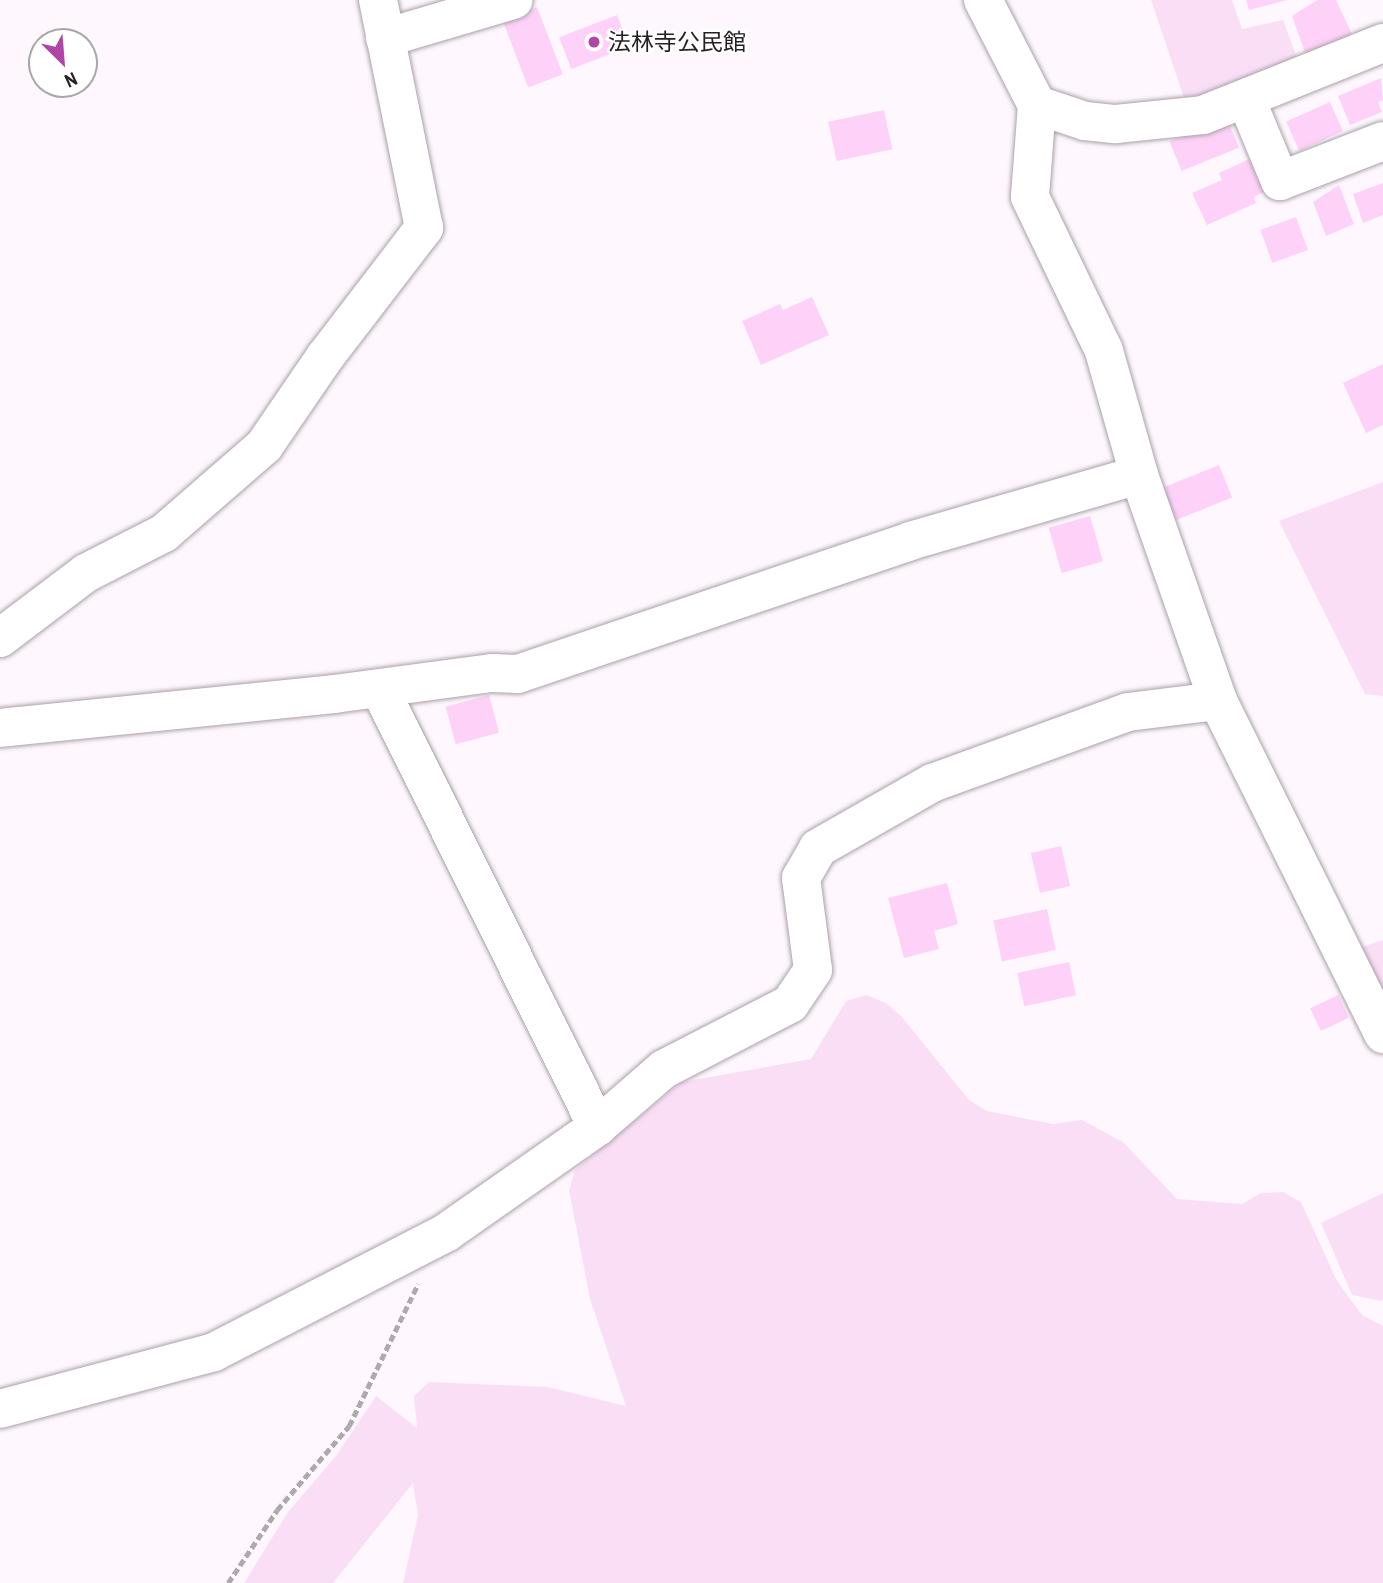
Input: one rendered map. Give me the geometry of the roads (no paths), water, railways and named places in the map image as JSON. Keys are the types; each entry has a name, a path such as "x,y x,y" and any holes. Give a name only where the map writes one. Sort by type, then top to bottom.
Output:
{"street":[{"path":"0,638 86,573 164,533 264,446 325,357 424,228 379,0"},
{"path":"385,38 513,0"},
{"path":"983,0 1037,105 1030,197 1104,351 1139,475 1218,701 1383,1034"},
{"path":"1037,105 1085,121 1116,124 1203,115 1383,43"},
{"path":"1246,99 1280,181 1383,141"},
{"path":"0,728 380,689 492,673 518,674 910,541 1139,475"},
{"path":"380,689 597,1127"},
{"path":"0,1409 214,1352 447,1232 597,1127 664,1069 790,1004 813,970 801,878 818,848 932,783 1128,712 1218,701"}],"place":[{"name":"法林寺公民館","path":"594,42"}]}
